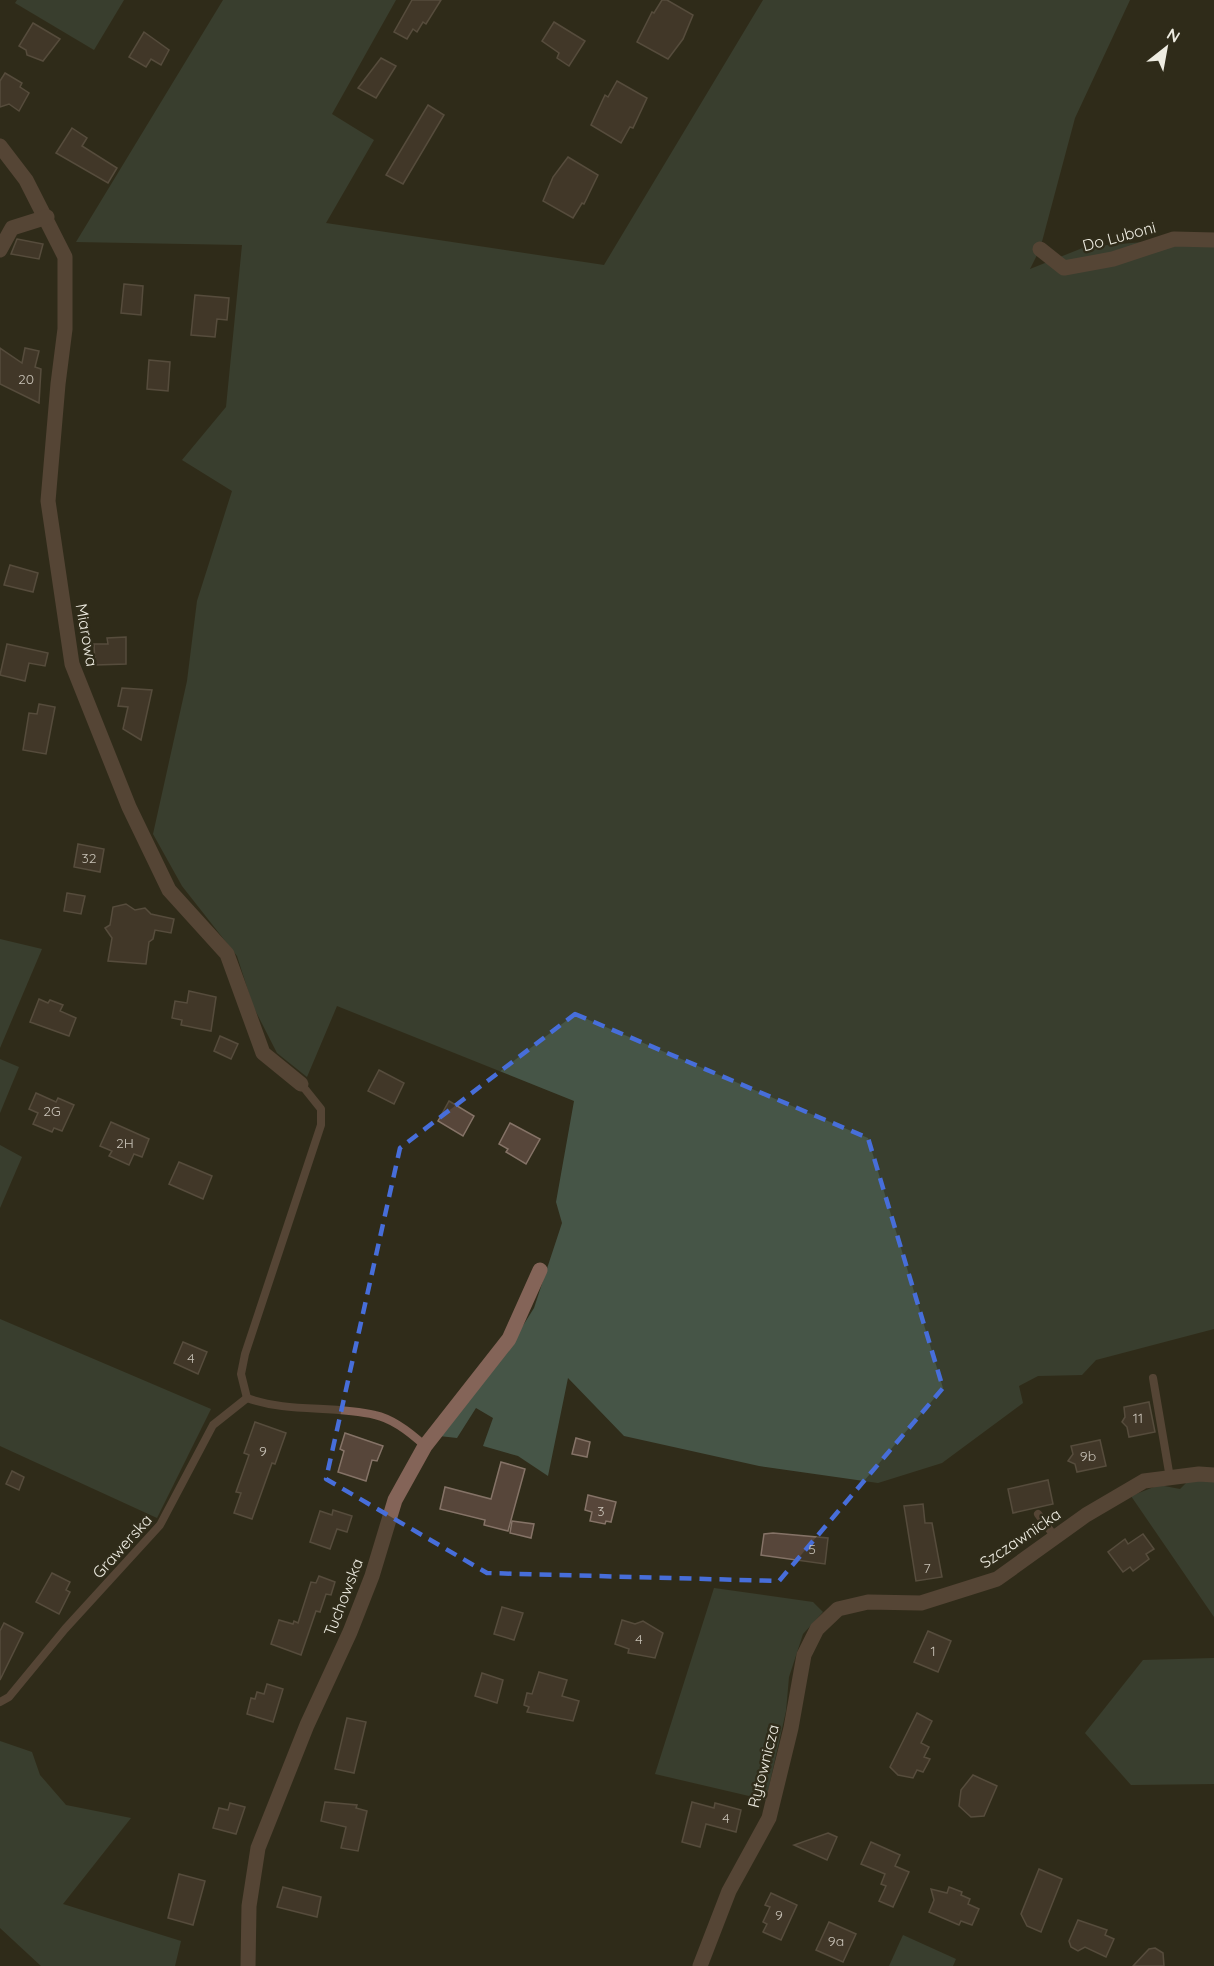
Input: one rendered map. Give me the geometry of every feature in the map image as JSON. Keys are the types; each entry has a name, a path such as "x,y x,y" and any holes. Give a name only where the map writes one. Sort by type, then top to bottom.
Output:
{"street":[{"name":"Miarowa","path":"0,146 26,180 65,256 65,329 57,384 48,501 72,664 129,807 169,890 227,954 263,1053 301,1084"},
{"path":"0,250 12,228 47,217"},
{"name":"Do Luboni","path":"1040,249 1064,268 1113,259 1174,239 1214,240"},
{"name":"Tuchowska","path":"248,1966 249,1906 258,1848 307,1725 350,1632 372,1576 395,1500 425,1446 509,1339 540,1270"},
{"name":"Szczawnicka","path":"838,1609 868,1602 921,1603 959,1593 997,1579 1086,1515 1144,1481 1199,1474 1214,1475"},
{"name":"Rytownicza","path":"700,1966 729,1891 769,1818 791,1728 804,1655 817,1629 838,1609"}],"lane":[{"path":"301,1084 321,1109 321,1125 245,1354 241,1374 247,1398 305,1409 376,1415 408,1431 425,1446"},
{"path":"1153,1378 1170,1478"},
{"name":"Grawerska","path":"0,1702 9,1698 65,1629 160,1526 213,1425 247,1398"},
{"path":"1038,1514 1055,1537"}],"highlighted area":[{"path":"575,1014 868,1138 943,1388 779,1581 487,1573 326,1479 400,1148"}],"green space":[{"path":"17,0 124,0 94,50 15,3"},
{"path":"223,0 396,0 332,114 374,140 326,223 604,265 763,0 1130,0 1075,118 1040,249 1030,269 1085,247 1214,236 1214,1329 1096,1360 1082,1375 1038,1376 1019,1386 1023,1403 942,1463 878,1483 759,1466 624,1436 568,1378 548,1476 518,1456 483,1446 493,1418 476,1408 457,1438 439,1436 504,1356 534,1308 562,1223 556,1202 574,1101 337,1006 307,1077 277,1053 253,1006 237,956 182,886 153,834 187,681 197,601 232,491 182,460 226,407 242,245 76,242"},
{"path":"0,939 42,949 0,1048"},
{"path":"0,1059 19,1067 0,1113"},
{"path":"0,1145 22,1157 0,1208"},
{"path":"0,1319 211,1409 157,1518 0,1446"},
{"path":"1191,1478 1214,1482 1214,1617 1131,1496 1159,1485 1180,1489"},
{"path":"714,1588 813,1602 823,1612 803,1634 789,1677 786,1711 766,1800 655,1774"},
{"path":"1214,1658 1214,1784 1131,1785 1085,1733 1143,1660"},
{"path":"0,1741 32,1752 40,1775 66,1805 131,1818 63,1904 181,1941 175,1966 41,1966 0,1928"},
{"path":"903,1935 956,1959 953,1966 889,1966"}],"building":[{"path":"412,0 441,0 426,24 423,22 417,32 413,29 407,39 394,32"},
{"path":"662,0 667,0 693,15 683,39 668,59 637,42 652,12 654,13"},
{"path":"554,22 585,41 569,66 557,58 559,53 542,41"},
{"path":"33,23 60,39 43,61 27,55 26,50 19,46"},
{"path":"144,32 169,50 161,65 151,59 146,67 129,57"},
{"path":"381,58 396,66 376,98 358,88"},
{"path":"5,73 22,83 20,87 29,93 19,111 9,104 0,107 0,81"},
{"path":"617,81 647,98 633,128 630,127 621,143 591,125 605,95 608,97"},
{"path":"428,105 444,115 403,184 386,175"},
{"path":"72,128 87,138 82,146 117,168 108,183 56,153"},
{"path":"568,157 598,175 584,204 582,203 573,218 543,201 553,177"},
{"path":"17,239 43,244 39,259 11,254"},
{"path":"124,284 143,286 141,315 121,313"},
{"path":"195,295 229,298 227,320 217,319 215,337 191,335"},
{"path":"0,348 22,363 25,348 39,351 35,367 41,369 39,403 0,384"},
{"path":"149,360 170,362 168,391 147,389"},
{"path":"10,565 38,573 33,592 4,585"},
{"path":"126,637 126,664 95,665 94,644 108,644 107,638"},
{"path":"7,644 48,653 45,666 29,663 25,681 0,675"},
{"path":"122,688 152,690 141,740 123,729 128,707 118,706"},
{"path":"39,704 55,707 46,754 23,750 29,713 37,714"},
{"path":"78,844 104,849 100,872 74,867"},
{"path":"67,893 85,896 81,914 64,911"},
{"path":"126,904 135,910 145,908 151,914 174,919 171,933 155,930 153,939 149,942 146,964 108,961 112,938 105,928 110,925 113,907"},
{"path":"189,991 216,997 211,1031 181,1025 182,1020 172,1018 175,1001 187,1003"},
{"path":"39,999 63,1005 60,1011 76,1018 69,1036 30,1022"},
{"path":"220,1036 238,1044 231,1059 214,1051"},
{"path":"379,1070 404,1083 394,1104 368,1091"},
{"path":"36,1093 56,1102 58,1098 74,1105 62,1131 54,1128 52,1132 33,1124 38,1113 29,1109"},
{"path":"449,1101 474,1116 463,1136 438,1121"},
{"path":"111,1122 149,1139 142,1157 134,1154 129,1165 109,1156 112,1151 100,1146"},
{"path":"510,1123 540,1139 526,1164 506,1152 508,1149 499,1144"},
{"path":"179,1162 212,1176 203,1199 169,1184"},
{"path":"183,1342 207,1352 198,1374 174,1363"},
{"path":"1149,1402 1155,1432 1129,1437 1127,1427 1122,1422 1125,1417 1124,1407"},
{"path":"255,1422 286,1433 275,1464 272,1463 252,1519 234,1513 241,1493 236,1492 249,1455 244,1453"},
{"path":"345,1433 383,1446 377,1461 372,1460 366,1481 338,1472 344,1451 340,1449"},
{"path":"576,1438 590,1442 587,1457 572,1454"},
{"path":"1100,1440 1106,1466 1077,1472 1075,1464 1068,1461 1073,1454 1071,1446"},
{"path":"501,1462 525,1469 508,1531 484,1525 485,1520 440,1509 445,1487 491,1499"},
{"path":"12,1471 24,1477 19,1490 6,1484"},
{"path":"1048,1480 1053,1504 1013,1513 1008,1489"},
{"path":"588,1495 616,1502 611,1522 606,1521 605,1524 590,1521 592,1512 585,1510"},
{"path":"923,1504 925,1523 932,1523 942,1577 916,1581 904,1506"},
{"path":"333,1510 352,1516 347,1532 337,1529 330,1549 310,1542 320,1511 332,1515"},
{"path":"512,1521 534,1524 531,1538 510,1533"},
{"path":"764,1534 828,1538 825,1564 761,1555"},
{"path":"1143,1534 1154,1549 1146,1554 1149,1559 1133,1571 1130,1567 1123,1572 1108,1552 1125,1539 1128,1544"},
{"path":"52,1573 70,1582 66,1590 70,1592 59,1614 36,1602"},
{"path":"319,1576 335,1582 331,1595 326,1594 320,1612 316,1611 301,1655 271,1644 279,1620 298,1623 311,1582 316,1583"},
{"path":"502,1607 523,1613 514,1640 494,1634"},
{"path":"622,1620 635,1624 643,1621 663,1633 655,1658 628,1653 629,1649 615,1644"},
{"path":"4,1623 23,1633 0,1680 0,1631"},
{"path":"928,1631 951,1641 938,1672 914,1662"},
{"path":"539,1672 567,1680 562,1696 579,1701 573,1721 527,1712 529,1707 524,1705 527,1693 532,1694"},
{"path":"482,1673 503,1680 497,1703 475,1696"},
{"path":"267,1684 283,1689 273,1722 247,1714 251,1698 255,1699 257,1692 264,1694"},
{"path":"917,1713 932,1721 921,1743 929,1747 924,1757 930,1759 923,1772 917,1770 913,1778 898,1775 890,1767"},
{"path":"347,1718 366,1722 354,1773 335,1769"},
{"path":"973,1775 997,1786 984,1816 971,1817 959,1806 961,1790"},
{"path":"325,1802 357,1805 356,1808 367,1811 358,1851 341,1848 346,1827 321,1821"},
{"path":"692,1802 714,1808 715,1803 741,1810 736,1832 706,1824 700,1847 682,1842"},
{"path":"230,1803 245,1807 236,1834 213,1828 219,1808 228,1810"},
{"path":"828,1833 837,1837 827,1860 794,1845"},
{"path":"871,1842 900,1855 895,1866 909,1872 893,1907 879,1901 886,1886 881,1884 885,1874 861,1864"},
{"path":"1039,1869 1062,1879 1041,1932 1027,1926 1021,1914"},
{"path":"179,1874 205,1881 193,1925 168,1918"},
{"path":"283,1887 321,1897 317,1917 277,1907"},
{"path":"949,1887 962,1892 961,1895 970,1899 968,1904 979,1909 972,1925 961,1921 959,1925 929,1912 934,1900 931,1889 947,1893"},
{"path":"771,1893 797,1905 781,1940 763,1932 767,1924 763,1922 770,1907 765,1905"},
{"path":"1078,1920 1107,1930 1105,1935 1114,1939 1106,1957 1085,1947 1078,1951 1071,1947 1069,1941"},
{"path":"829,1922 856,1934 843,1962 816,1950"},
{"path":"1155,1948 1163,1953 1164,1966 1133,1966 1149,1949"}]}
